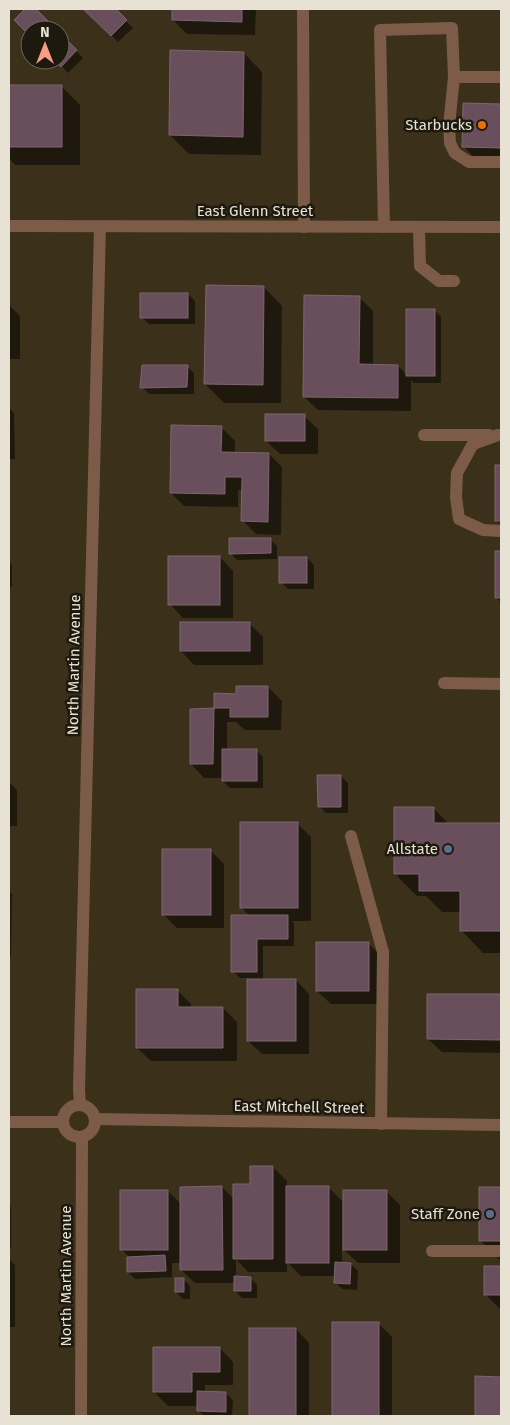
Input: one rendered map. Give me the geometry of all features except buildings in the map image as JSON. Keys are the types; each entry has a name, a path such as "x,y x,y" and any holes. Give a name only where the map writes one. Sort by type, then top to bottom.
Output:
{"street":[{"path":"303,9 304,227"},
{"path":"384,227 380,30 452,28 454,78 449,126 450,143 455,153 469,162 501,162"},
{"path":"454,78 501,77"},
{"name":"East Glenn Street","path":"9,226 501,227"},
{"name":"North Martin Avenue","path":"80,1105 100,227"},
{"path":"419,227 420,266 439,281 454,281"},
{"path":"424,435 500,435"},
{"path":"500,435 473,444 457,473 456,497 459,519 482,530 501,531"},
{"path":"444,683 501,684"},
{"path":"351,836 383,952 381,1124"},
{"path":"80,1105 86,1106 91,1110 95,1119 95,1125 89,1134 82,1137 74,1137 65,1130 62,1122 66,1110 71,1106 80,1105"},
{"name":"East Mitchell Street","path":"95,1119 501,1125"},
{"path":"9,1122 62,1122"},
{"name":"North Martin Avenue","path":"81,1416 82,1137"},
{"path":"432,1251 501,1251"}],"place":[{"name":"Starbucks","path":"482,125"},
{"name":"Allstate","path":"448,849"},
{"name":"Staff Zone","path":"490,1214"}]}
